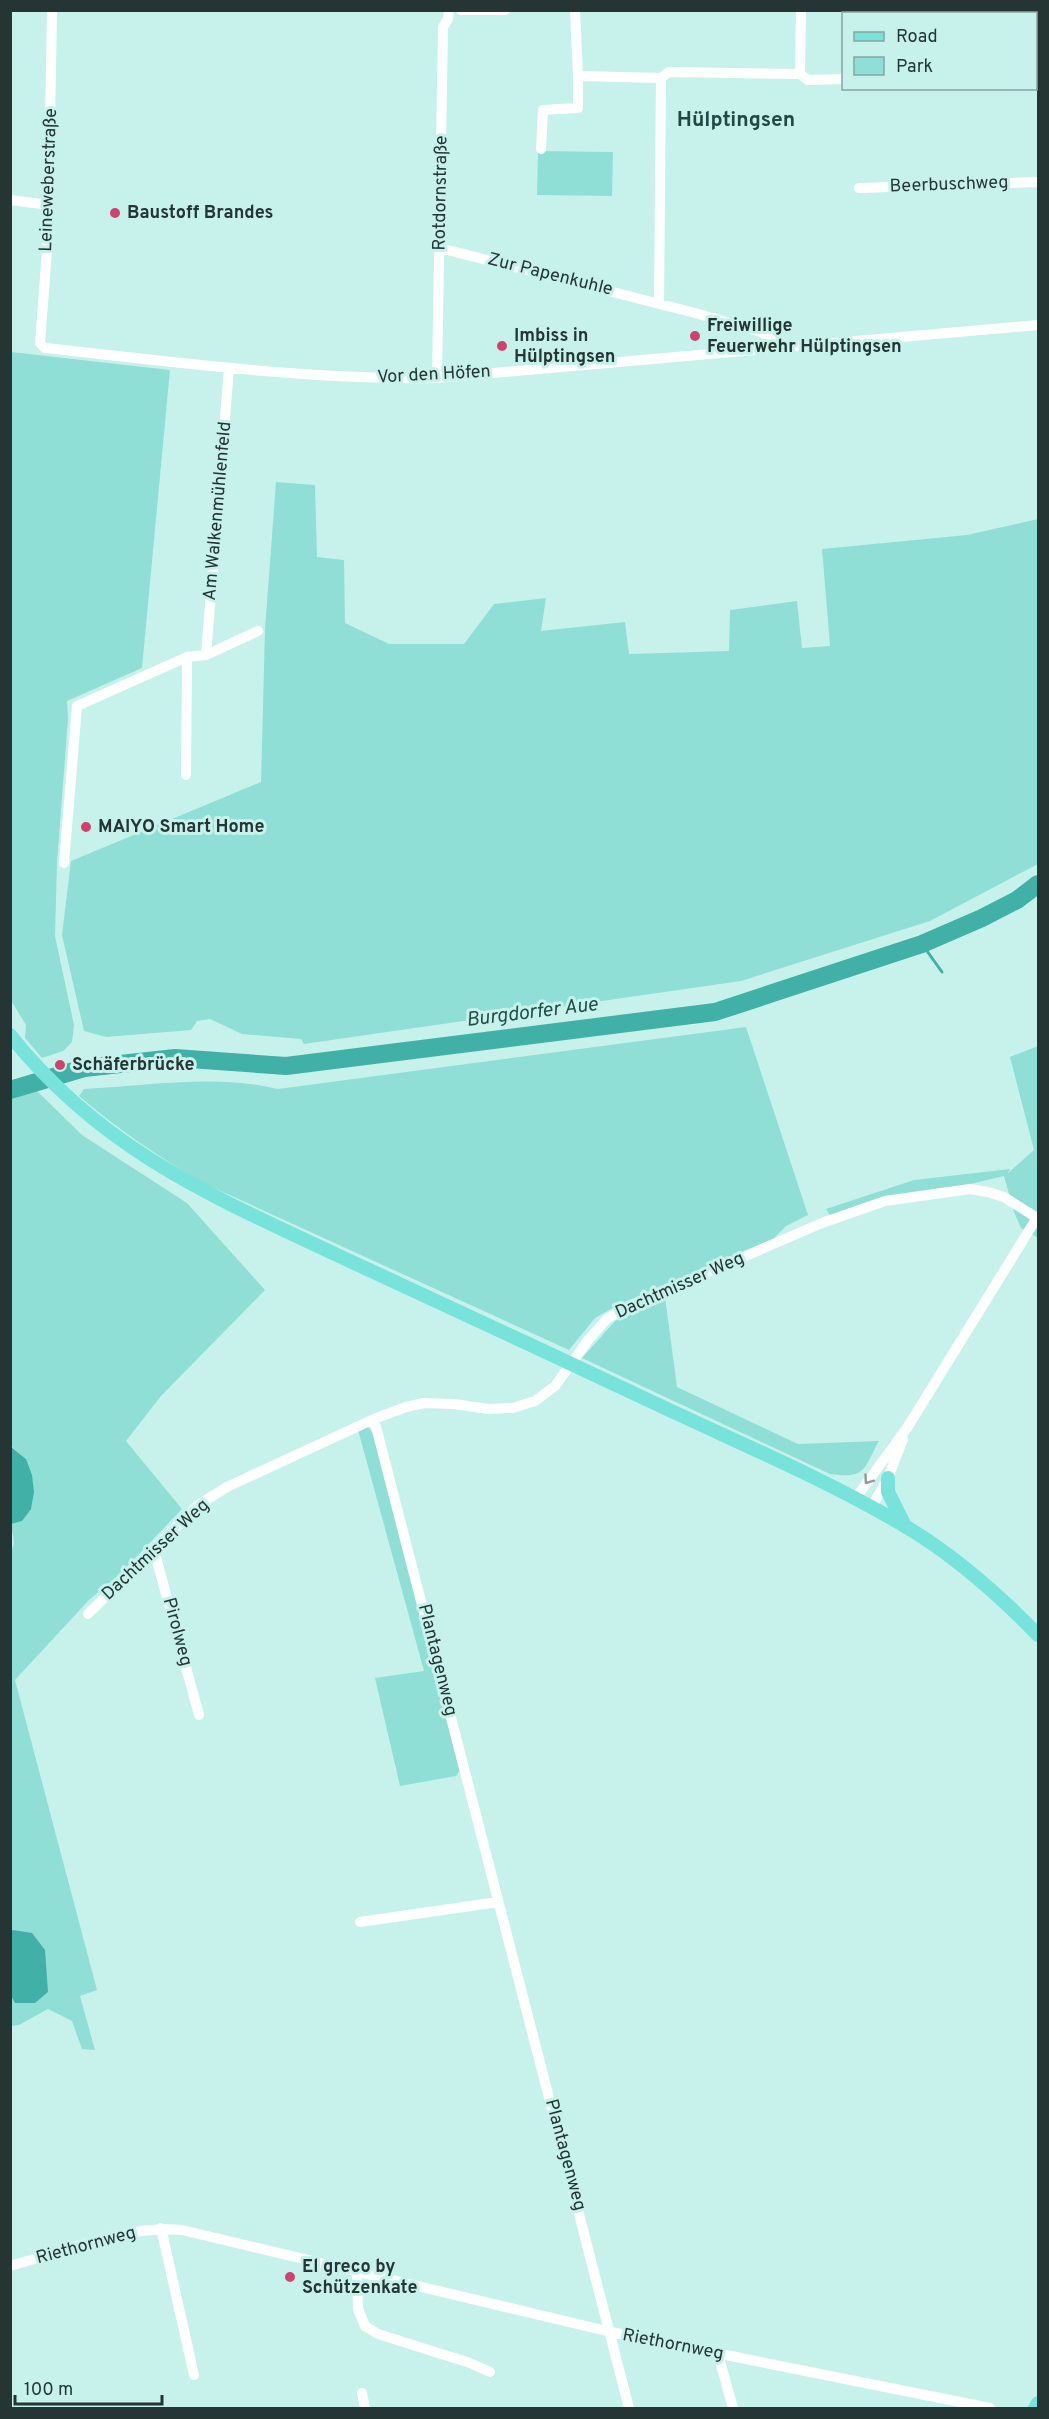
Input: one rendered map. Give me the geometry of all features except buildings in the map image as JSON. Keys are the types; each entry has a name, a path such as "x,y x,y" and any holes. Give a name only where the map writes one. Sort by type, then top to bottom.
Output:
{"main road":[{"path":"10,1035 64,1095 103,1128 150,1161 242,1211 741,1443 855,1499 905,1526 969,1571 1038,1635"},
{"path":"888,1478 888,1492 905,1526"},
{"path":"1035,2409 1038,2403"}],"street":[{"name":"Leineweberstraße","path":"45,348 40,343 49,205 52,10"},
{"name":"Rotdornstraße","path":"437,378 443,27 448,19 449,10"},
{"path":"461,10 499,11"},
{"path":"541,149 543,110 578,108 575,10"},
{"path":"800,74 801,10"},
{"path":"578,76 661,78 669,72 800,74 808,80 842,79"},
{"path":"659,303 661,78"},
{"name":"Beerbuschweg","path":"859,188 1038,182"},
{"path":"10,200 49,205"},
{"name":"Zur Papenkuhle","path":"440,248 659,303 761,332 785,347"},
{"name":"Vor den Höfen","path":"45,348 306,375 378,379 437,378 1038,325"},
{"name":"Am Walkenmühlenfeld","path":"206,655 229,368"},
{"path":"64,862 77,706 187,657 206,655 258,631"},
{"path":"186,776 187,657"},
{"name":"Dachtmisser Weg","path":"88,1614 198,1505 228,1487 374,1419 424,1403 454,1404 488,1409 513,1408 535,1401 555,1386 589,1339 607,1320 625,1308 822,1223 885,1201 969,1189 1004,1197 1038,1217"},
{"path":"855,1499 907,1428 1038,1217"},
{"name":"Plantagenweg","path":"374,1419 629,2409"},
{"path":"871,1508 888,1478 907,1428"},
{"name":"Pirolweg","path":"154,1550 199,1715"},
{"path":"360,1922 498,1902"},
{"name":"Riethornweg","path":"10,2266 161,2228 182,2230 611,2332 990,2409"},
{"name":"Riethornweg","path":"161,2228 194,2374"},
{"path":"357,2272 358,2309 365,2326 378,2334 470,2363 490,2372"},
{"path":"718,2354 733,2409"},
{"path":"362,2393 365,2409"}],"green space":[{"path":"538,151 613,152 612,196 537,195"},
{"path":"11,352 170,370 142,668 67,701 68,719 57,863 55,936 74,1025 72,1042 63,1051 42,1058 25,1038 26,1025 10,999"},
{"path":"276,482 315,485 317,557 344,560 345,623 389,644 464,644 494,604 546,598 541,631 625,622 629,654 729,651 730,610 797,601 802,648 830,646 822,549 967,535 1038,519 1038,864 930,921 741,981 304,1044 301,1039 242,1034 210,1019 197,1021 191,1030 106,1037 84,1031 62,935 71,861 261,782 265,629"},
{"path":"746,1027 808,1215 786,1226 771,1241 618,1305 595,1318 569,1350 201,1182 138,1142 79,1096 84,1089 181,1082 230,1082 278,1089"},
{"path":"1038,1046 1038,1238 1021,1228 1004,1176 831,1217 826,1209 914,1180 1010,1169 1008,1173 1034,1150 1010,1057"},
{"path":"37,1091 82,1135 187,1203 265,1290 161,1396 126,1441 182,1509 122,1572 89,1600 15,1680 97,1990 80,1996 95,2050 82,2049 72,2021 48,2009 19,2025 11,2026 11,1996 15,2003 13,1930 11,1931 10,1552 14,1541 11,1524 22,1521 26,1459 11,1446 11,1099"},
{"path":"665,1297 677,1387 798,1444 879,1441 866,1466 851,1475 830,1474 582,1358 615,1321"},
{"path":"368,1427 375,1436 460,1770 456,1776 400,1786 375,1678 424,1671 358,1430"}],"shaded area":[{"path":"10,1446 26,1459 32,1475 34,1492 31,1509 22,1521 11,1524"},
{"path":"10,1931 32,1933 45,1950 48,1992 35,2003 15,2003 11,1996"}],"waterway":[{"name":"Burgdorfer Aue","path":"10,1090 84,1068 175,1058 286,1066 715,1012 922,944 1017,900 1038,884"},
{"path":"922,944 942,972"}],"place":[{"name":"Baustoff Brandes","path":"115,213"},
{"name":"Freiwillige Feuerwehr Hülptingsen","path":"695,336"},
{"name":"Imbiss in Hülptingsen","path":"502,346"},
{"name":"MAIYO Smart Home","path":"86,827"},
{"name":"Schäferbrücke","path":"60,1065"},
{"name":"El greco by Schützenkate","path":"290,2277"}],"district":[{"name":"Hülptingsen","path":"736,120"}]}
